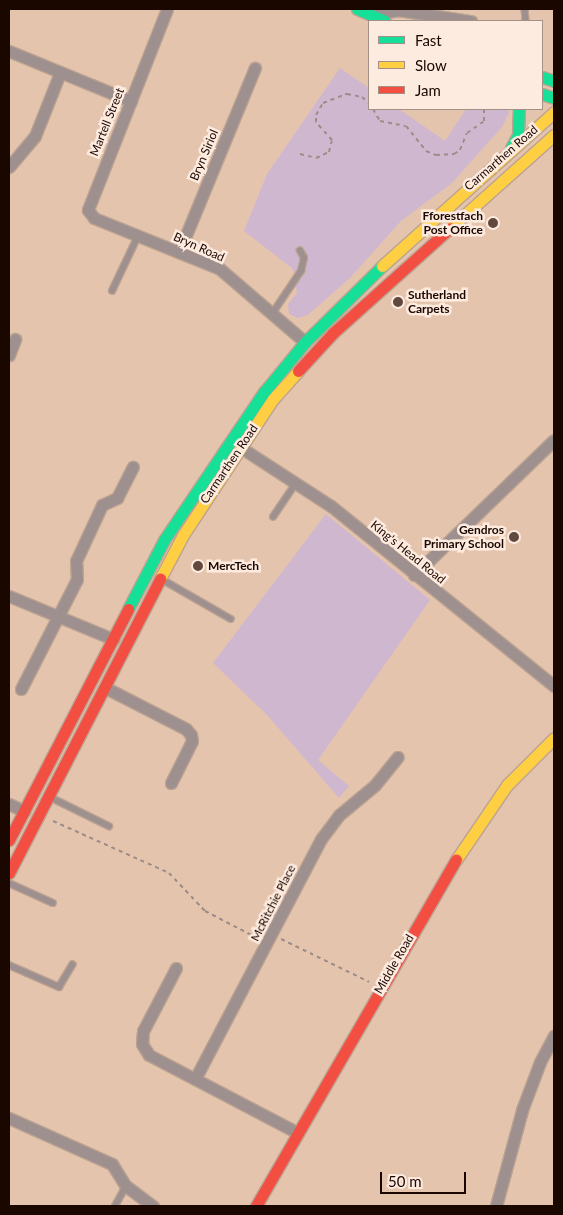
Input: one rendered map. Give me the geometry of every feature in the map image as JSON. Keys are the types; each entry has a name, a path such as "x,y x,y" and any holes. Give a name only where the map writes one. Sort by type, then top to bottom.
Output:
{"main road":[{"path":"357,9 382,20"},
{"path":"508,154 518,135 521,120 518,110"},
{"name":"Carmarthen Road","path":"9,840 164,540 198,486 264,392 305,342 409,239 554,112"},
{"name":"Carmarthen Road","path":"9,873 106,688 183,535 273,400 333,333 554,135"},
{"name":"Middle Road","path":"256,1206 441,882 487,810 507,784 554,738"}],"street":[{"name":"Martell Street","path":"120,228 94,218 88,204 131,101 166,9"},
{"path":"370,15 398,10 465,20"},
{"path":"9,52 131,101"},
{"name":"Bryn Siriol","path":"178,252 255,68"},
{"path":"9,167 35,136 60,73"},
{"name":"Bryn Road","path":"120,228 220,269 305,342"},
{"path":"9,355 16,339"},
{"path":"414,575 554,440"},
{"name":"King's Head Road","path":"240,447 331,506 414,575 554,686"},
{"path":"21,689 76,579 76,562 102,505 118,498 133,466"},
{"path":"9,596 113,639"},
{"path":"106,688 191,735 192,742 172,783"},
{"name":"McRitchie Place","path":"195,1079 270,940 321,839 339,814 375,785 398,757"},
{"path":"9,804 24,811"},
{"path":"176,968 142,1031 142,1044 149,1054 298,1133"},
{"path":"496,1206 522,1110 540,1062 554,1036"},
{"path":"9,1118 112,1164 126,1186 153,1206"}],"lane":[{"path":"112,291 138,236"},
{"path":"272,314 301,271 304,258 300,251"},
{"path":"273,517 296,483"},
{"path":"161,579 231,619"},
{"path":"49,796 109,826"},
{"path":"9,883 53,903"},
{"path":"9,965 59,987 72,965"},
{"path":"115,1206 126,1186"}],"path":[{"path":"300,154 316,158 329,152 332,140 316,122 316,114 323,103 347,94 362,97 368,103"},
{"path":"374,110 380,121 406,126 426,152 446,155 460,150 467,133 484,121 484,110"},
{"path":"40,814 169,873 205,911 380,988"}],"shaded area":[{"path":"340,68 368,87 368,110 400,110 445,141 465,110 508,110 509,113 502,127 452,183 401,221 350,278 308,315 298,318 289,314 288,304 297,293 293,269 244,231 267,174"},
{"path":"326,514 430,600 318,760 349,786 339,798 267,715 213,663"}],"traffic: fast":[{"path":"357,9 383,20"},
{"path":"543,77 554,81"},
{"path":"543,94 554,98"},
{"path":"511,148 518,135 519,110"},
{"path":"128,609 164,540 264,392 305,342 382,266"}],"traffic: slow":[{"path":"382,266 554,112"},
{"path":"450,228 554,135"},
{"path":"160,579 183,535 273,399 298,371"},
{"path":"456,860 507,785 554,738"}],"traffic: jam":[{"path":"298,371 333,333 450,228"},
{"path":"9,873 160,579"},
{"path":"9,840 128,609"},
{"path":"256,1206 456,860"}],"place":[{"name":"Fforestfach Post Office","path":"493,223"},
{"name":"Sutherland Carpets","path":"398,302"},
{"name":"Gendros Primary School","path":"514,537"},
{"name":"MercTech","path":"198,566"}]}
